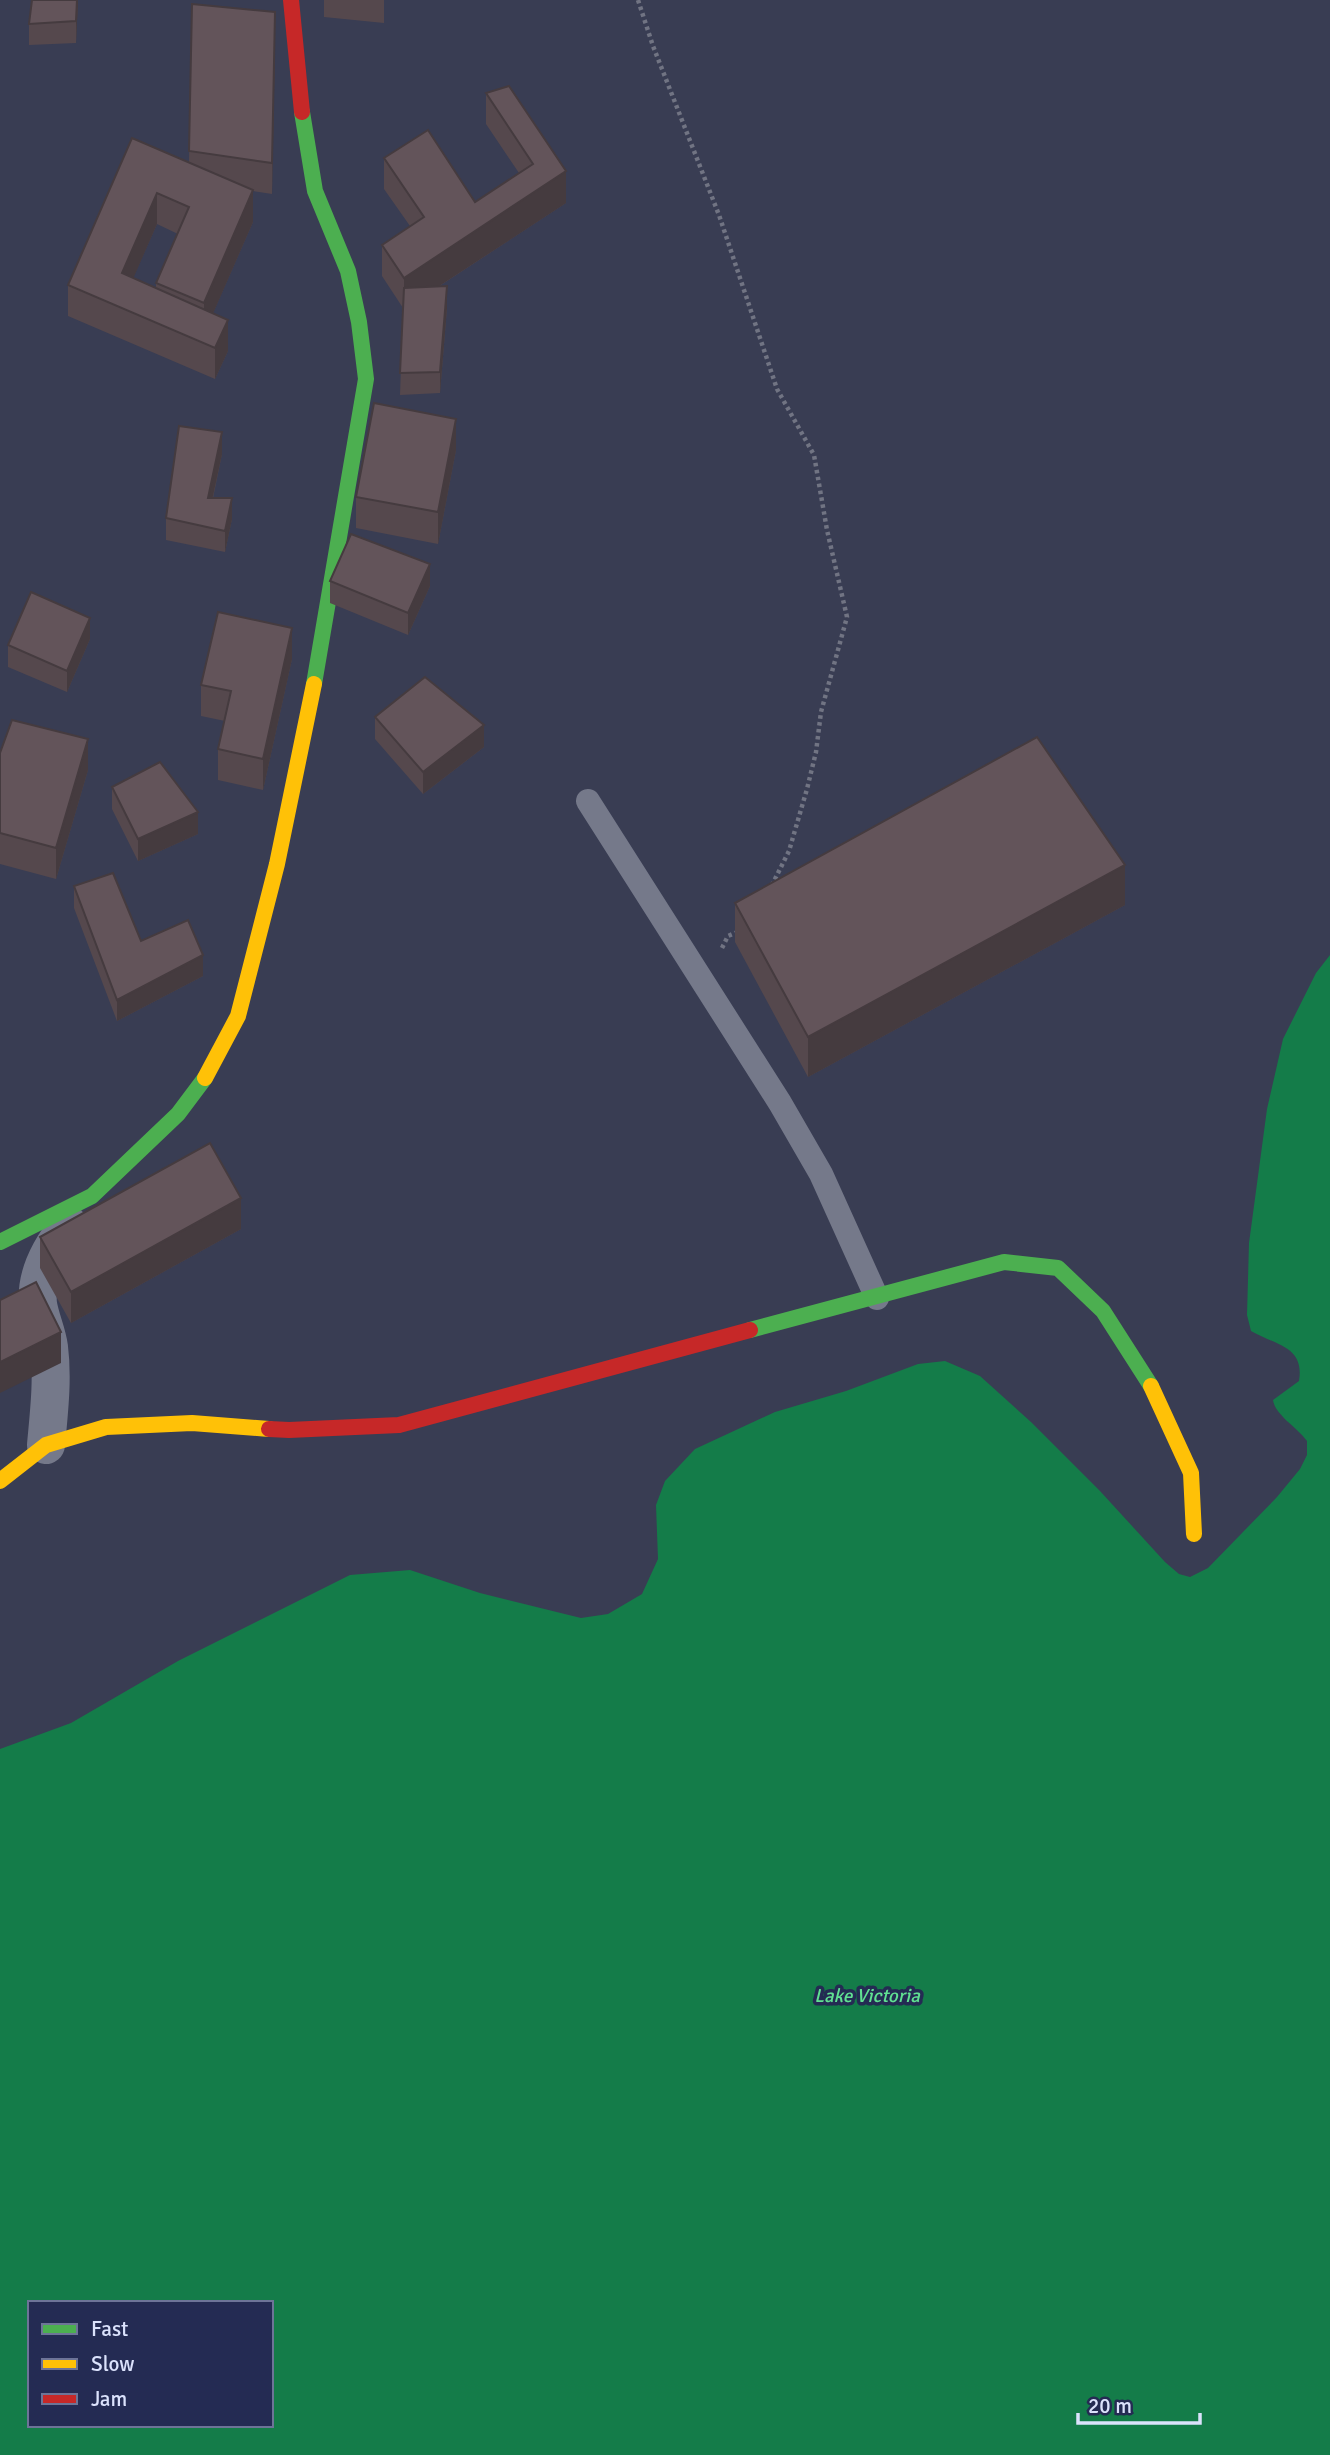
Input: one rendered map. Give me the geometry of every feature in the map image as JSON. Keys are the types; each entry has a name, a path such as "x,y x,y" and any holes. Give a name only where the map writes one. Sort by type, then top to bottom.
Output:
{"street":[{"path":"46,1445 51,1379 49,1345 38,1304 39,1275 56,1241 92,1196 178,1114 205,1077 238,1016 276,864 321,648 366,379 359,322 348,271 316,191 298,87 291,0"},
{"path":"0,1242 92,1196"},
{"path":"0,1480 46,1445 106,1427 192,1423 289,1430 400,1425 1004,1262 1058,1268 1103,1311 1156,1393 1191,1473 1194,1534"}],"lane":[{"path":"588,801 780,1103 821,1174 877,1298"}],"path":[{"path":"638,0 653,46 719,215 777,389 814,455 827,530 847,617 821,712 816,752 807,789 789,851 766,896"},
{"path":"706,986 724,941 728,936 743,930"}],"water":[{"name":"Lake Victoria","path":"1330,955 1330,2455 0,2455 0,1749 71,1723 178,1661 350,1575 410,1570 480,1593 581,1618 608,1614 642,1594 658,1559 656,1505 665,1481 695,1449 775,1412 846,1391 918,1364 945,1361 980,1376 1031,1422 1179,1574 1190,1577 1208,1568 1277,1497 1300,1469 1307,1455 1307,1441 1282,1416 1273,1400 1299,1381 1300,1369 1297,1360 1286,1348 1251,1331 1247,1315 1249,1243 1267,1109 1283,1039 1316,973"}],"building":[{"path":"32,0 77,0 76,21 29,24"},
{"path":"192,4 275,12 272,163 189,151"},
{"path":"509,86 566,171 404,278 382,245 424,217 384,158 428,130 475,202 533,164 486,93"},
{"path":"132,138 253,190 204,303 156,283 189,207 157,193 122,273 228,320 215,348 68,285"},
{"path":"447,286 440,372 400,373 404,288"},
{"path":"374,403 456,419 438,512 356,497"},
{"path":"179,426 222,432 208,498 232,498 225,531 166,518"},
{"path":"351,534 430,564 408,613 330,581"},
{"path":"31,592 90,618 67,671 8,645"},
{"path":"218,612 292,628 263,759 218,749 231,691 201,685"},
{"path":"425,677 484,725 423,772 375,717"},
{"path":"12,720 88,739 56,848 0,833 0,753"},
{"path":"1037,737 1125,865 808,1037 735,903"},
{"path":"160,762 198,812 138,839 112,787"},
{"path":"113,873 141,941 188,920 203,955 117,1000 74,886"},
{"path":"210,1143 241,1198 71,1292 40,1237"},
{"path":"36,1282 61,1332 0,1362 0,1300"}],"traffic: fast":[{"path":"302,112 315,191 348,271 359,322 366,379 314,684"},
{"path":"0,1242 92,1196 178,1114 205,1078"},
{"path":"750,1330 1004,1262 1058,1268 1103,1311 1151,1386"}],"traffic: slow":[{"path":"205,1078 238,1016 277,864 314,684"},
{"path":"1151,1386 1191,1473 1194,1534"},
{"path":"0,1481 46,1445 106,1427 192,1423 269,1429"}],"traffic: jam":[{"path":"291,0 302,112"},
{"path":"269,1429 399,1425 750,1330"}]}
